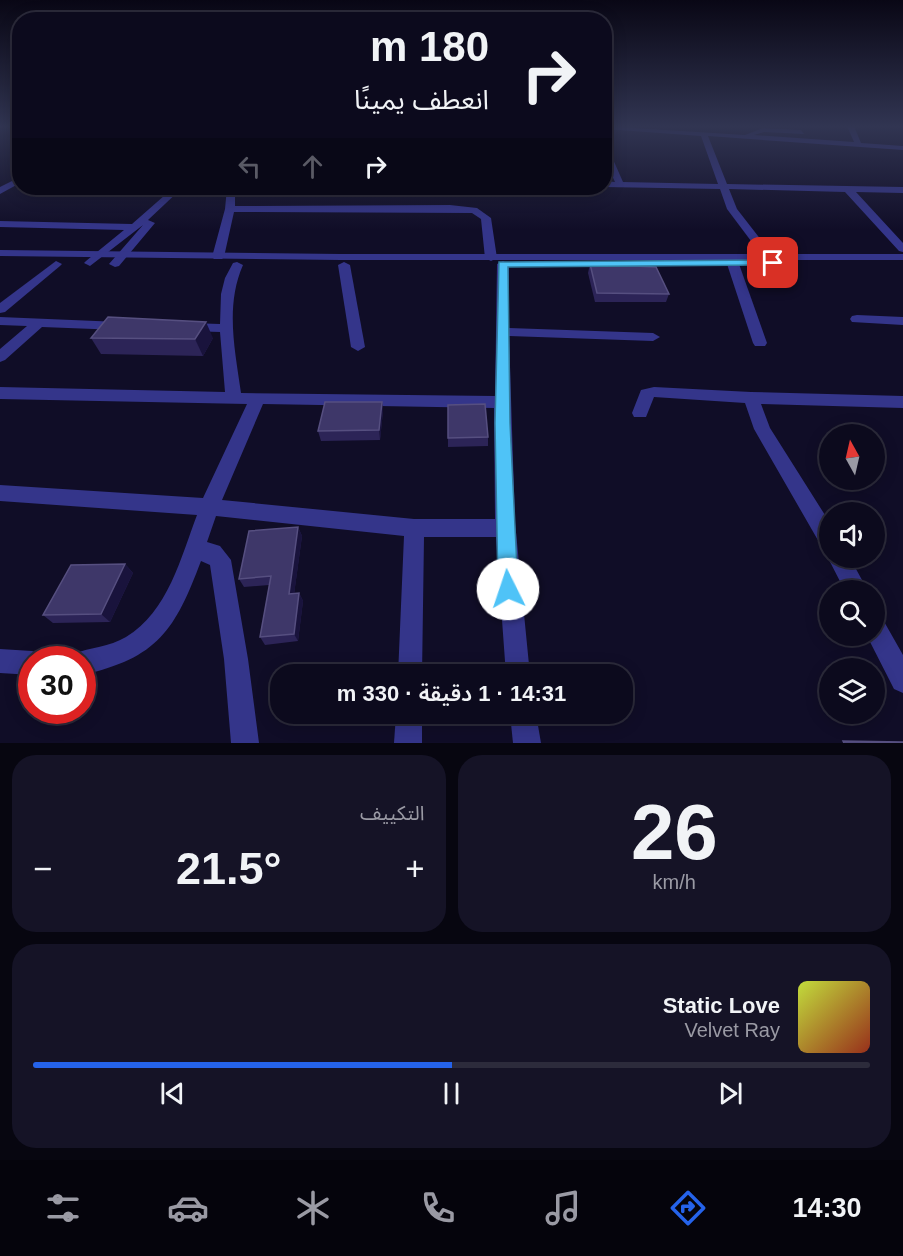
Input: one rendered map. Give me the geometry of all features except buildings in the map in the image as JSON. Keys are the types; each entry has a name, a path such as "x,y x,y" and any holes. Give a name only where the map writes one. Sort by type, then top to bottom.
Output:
{"street":[{"path":"713,161 740,221 769,259"},
{"path":"612,169 620,184"},
{"path":"612,184 722,184 903,190"},
{"path":"848,189 903,249"},
{"path":"118,260 171,195"},
{"path":"218,257 230,208 231,195"},
{"path":"90,263 161,205"},
{"path":"230,208 450,208 474,210 486,218 497,261 503,332 504,528 509,609 516,664"},
{"path":"0,224 134,226"},
{"path":"0,253 99,254 118,260 237,265 903,257"},
{"path":"0,263 56,264 218,257 733,264 769,259 903,265"},
{"path":"0,309 56,264"},
{"path":"733,264 760,343"},
{"path":"234,398 228,328 230,284 237,265"},
{"path":"344,265 358,347"},
{"path":"856,319 903,321"},
{"path":"0,321 138,326"},
{"path":"0,357 37,324"},
{"path":"172,327 228,328"},
{"path":"503,332 653,337"},
{"path":"640,413 643,398 646,394 654,392 751,398 903,402"},
{"path":"0,393 153,399 502,402"},
{"path":"751,398 762,429 819,524"},
{"path":"96,661 116,658 151,633 168,612 186,580 209,507 257,399"},
{"path":"0,494 209,507 414,528 504,528"},
{"path":"410,664 414,528"},
{"path":"195,550 213,553 220,560 236,659 245,743"},
{"path":"885,646 903,680"},
{"path":"0,662 18,663"},
{"path":"408,743 409,724"},
{"path":"524,724 527,743"}],"route":[{"path":"508,589 502,423 503,264 773,263"}]}
